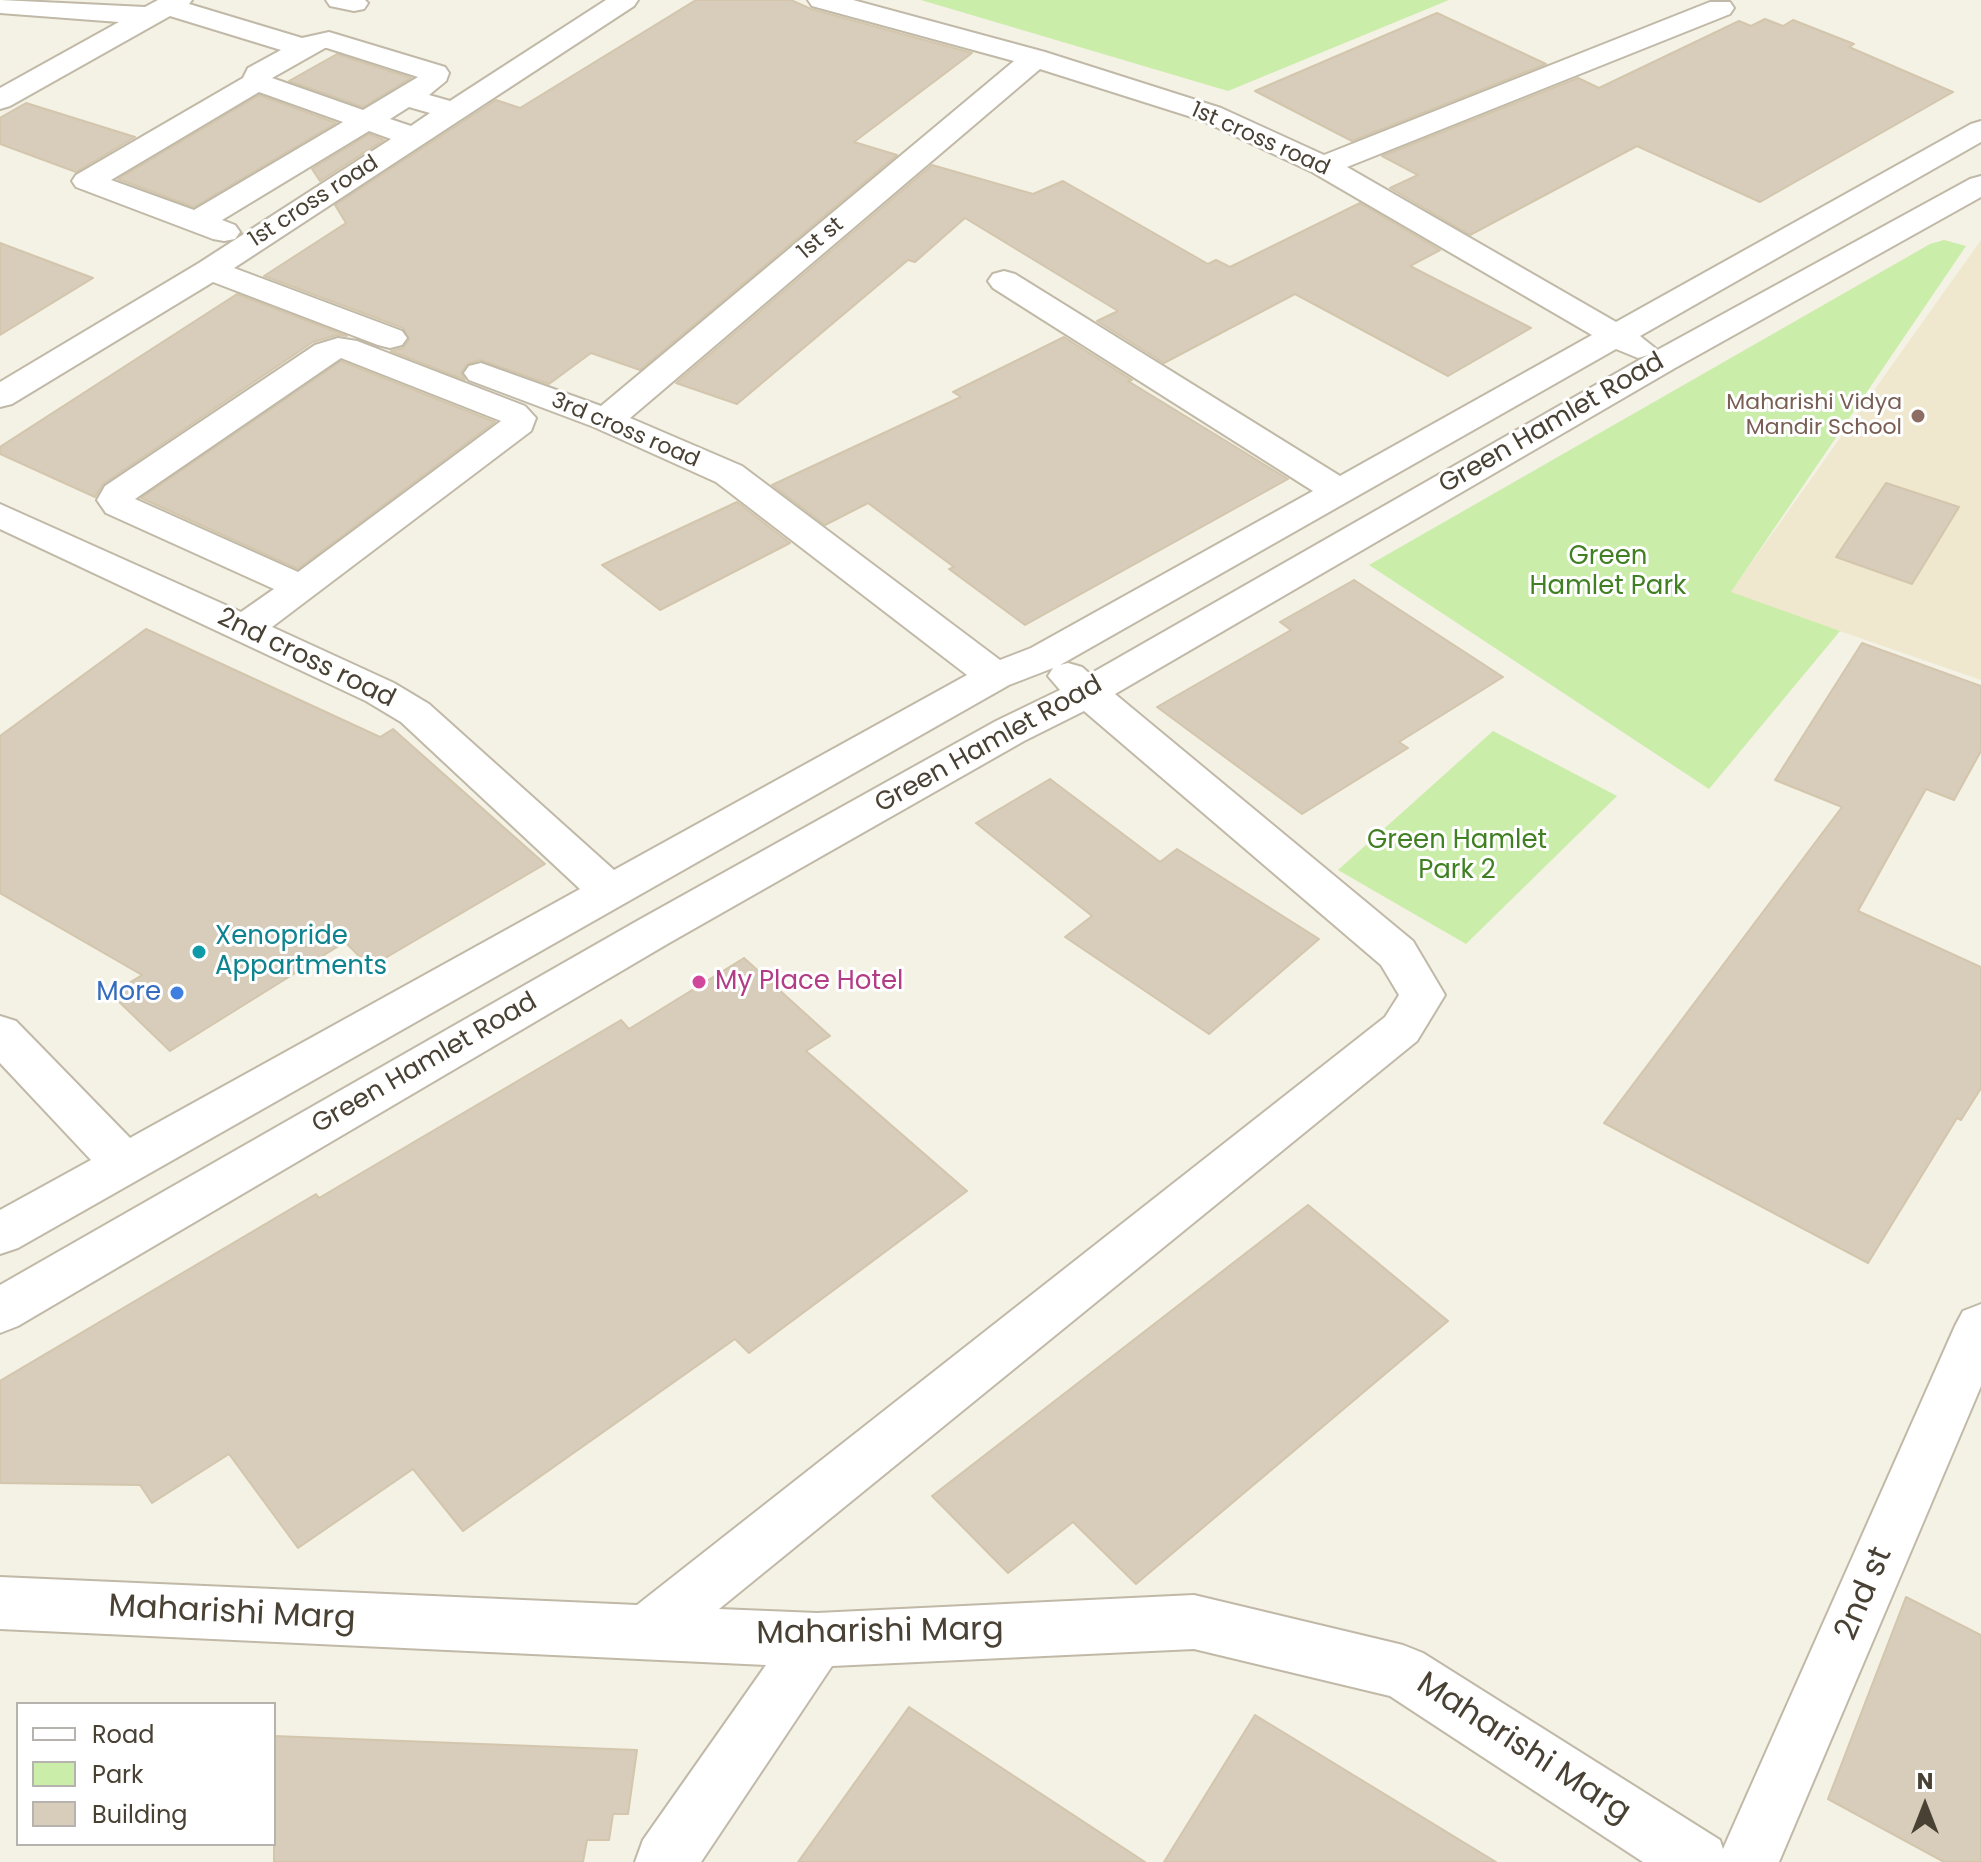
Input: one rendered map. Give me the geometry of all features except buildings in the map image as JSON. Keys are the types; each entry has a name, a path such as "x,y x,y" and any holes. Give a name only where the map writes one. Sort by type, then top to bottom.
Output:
{"street":[{"name":"1st cross road","path":"0,397 210,270 624,0"},
{"name":"1st cross road","path":"822,0 1035,58 1211,114 1323,166 1616,337 1663,361"},
{"path":"0,5 165,8 305,48"},
{"path":"0,100 165,8"},
{"path":"1323,166 1720,8"},
{"path":"197,222 432,81 435,73 329,40 320,40 258,74 256,82 87,181 197,222 252,242"},
{"name":"1st st","path":"606,420 1035,58"},
{"path":"0,81 29,84"},
{"path":"256,82 414,137"},
{"path":"405,97 454,111"},
{"name":"Green Hamlet Road","path":"0,1234 995,676 1045,657 1981,130"},
{"name":"Green Hamlet Road","path":"0,1311 653,932 996,739 1087,693 1663,361 1981,185"},
{"name":"3rd cross road","path":"210,270 606,420 729,474 995,676"},
{"path":"1004,281 1339,491"},
{"path":"244,628 300,587 519,424 519,418 457,391 338,348 327,352 118,494 115,500 119,505 300,587"},
{"name":"2nd cross road","path":"0,515 380,692 415,713 610,891"},
{"path":"647,1632 1401,1029 1422,995 1397,953 1045,657"},
{"path":"0,1033 125,1164"},
{"name":"2nd st","path":"1748,1862 1981,1326"},
{"name":"Maharishi Marg","path":"0,1603 817,1640 1194,1622 1403,1672 1698,1862"},
{"path":"665,1862 817,1640"}],"shaded area":[{"name":"Maharishi Vidya Mandir School","path":"1981,240 1981,680 1730,593"}],"green space":[{"path":"921,0 1449,0 1228,91"},
{"name":"Green Hamlet Park","path":"1944,240 1966,246 1731,592 1840,631 1709,789 1369,565 1930,244"},
{"name":"Green Hamlet Park 2","path":"1493,731 1617,796 1466,944 1338,870"}],"place":[{"name":"Maharishi Vidya Mandir School","path":"1918,416"},
{"name":"Xenopride Appartments","path":"199,952"},
{"name":"My Place Hotel","path":"699,982"},
{"name":"More","path":"177,993"}]}
